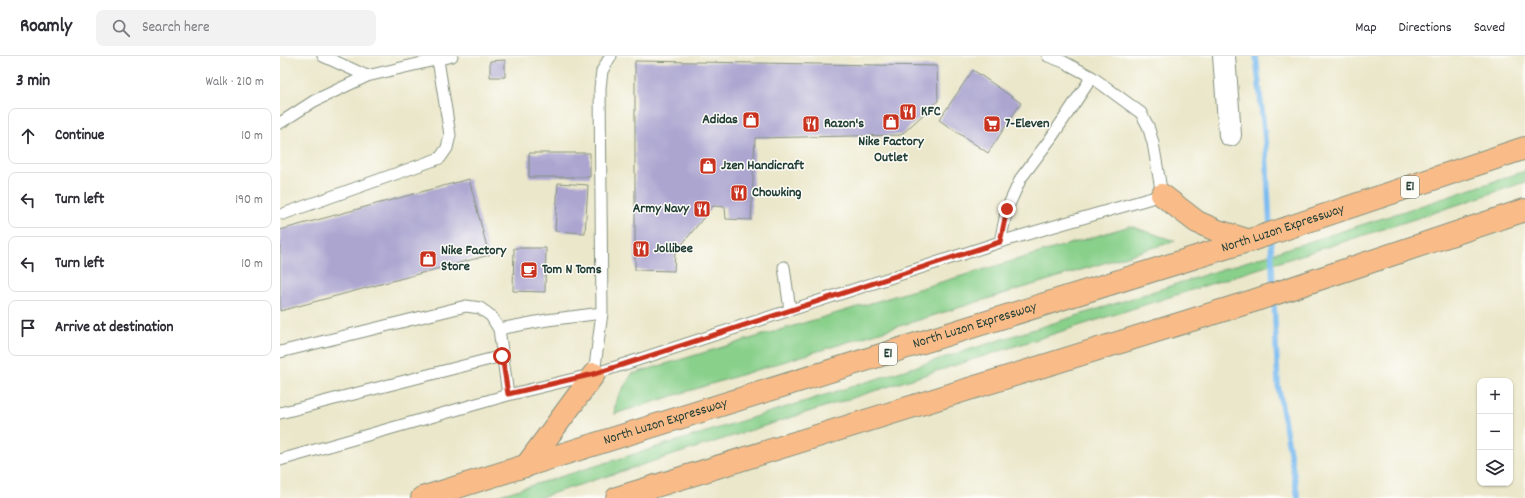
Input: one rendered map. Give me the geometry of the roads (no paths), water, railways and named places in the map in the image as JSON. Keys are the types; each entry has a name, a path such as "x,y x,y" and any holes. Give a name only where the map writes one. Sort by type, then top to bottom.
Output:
{"highway":[{"name":"North Luzon Expressway","path":"422,498 1254,239 1525,148"},
{"path":"1162,195 1197,222 1218,231 1254,239"},
{"path":"617,498 1253,301 1525,210"},
{"path":"526,466 594,374"}],"street":[{"path":"1224,56 1230,135"}],"lane":[{"path":"323,56 367,76"},
{"path":"280,122 314,101 367,76 452,56"},
{"path":"598,56 611,56"},
{"path":"594,374 602,313 600,88 602,71 611,56"},
{"path":"280,460 508,394 594,374 1000,242 1162,195 1153,143 1148,126 1141,113 1092,77 1064,62 1048,56"},
{"path":"283,214 440,158 447,148 450,135 438,60"},
{"path":"1000,242 1007,209 1021,178 1051,138 1092,77"},
{"path":"784,267 790,310"},
{"path":"280,352 466,306 480,308 492,316 499,329 508,394"},
{"path":"499,329 602,313"},
{"path":"280,413 502,356"}],"waterway":[{"path":"1256,56 1266,149 1270,229"},
{"path":"1271,238 1273,289"},
{"path":"1274,300 1278,385 1298,498"}],"place":[{"name":"KFC","path":"908,112"},
{"name":"Adidas","path":"751,120"},
{"name":"Nike Factory Outlet","path":"891,122"},
{"name":"Razon's","path":"811,124"},
{"name":"7-Eleven","path":"992,124"},
{"name":"Jzen Handicraft","path":"708,166"},
{"name":"Chowking","path":"739,193"},
{"name":"Army Navy","path":"702,209"},
{"name":"Jollibee","path":"641,249"},
{"name":"Nike Factory Store","path":"428,259"},
{"name":"Tom N Toms","path":"529,270"}]}
